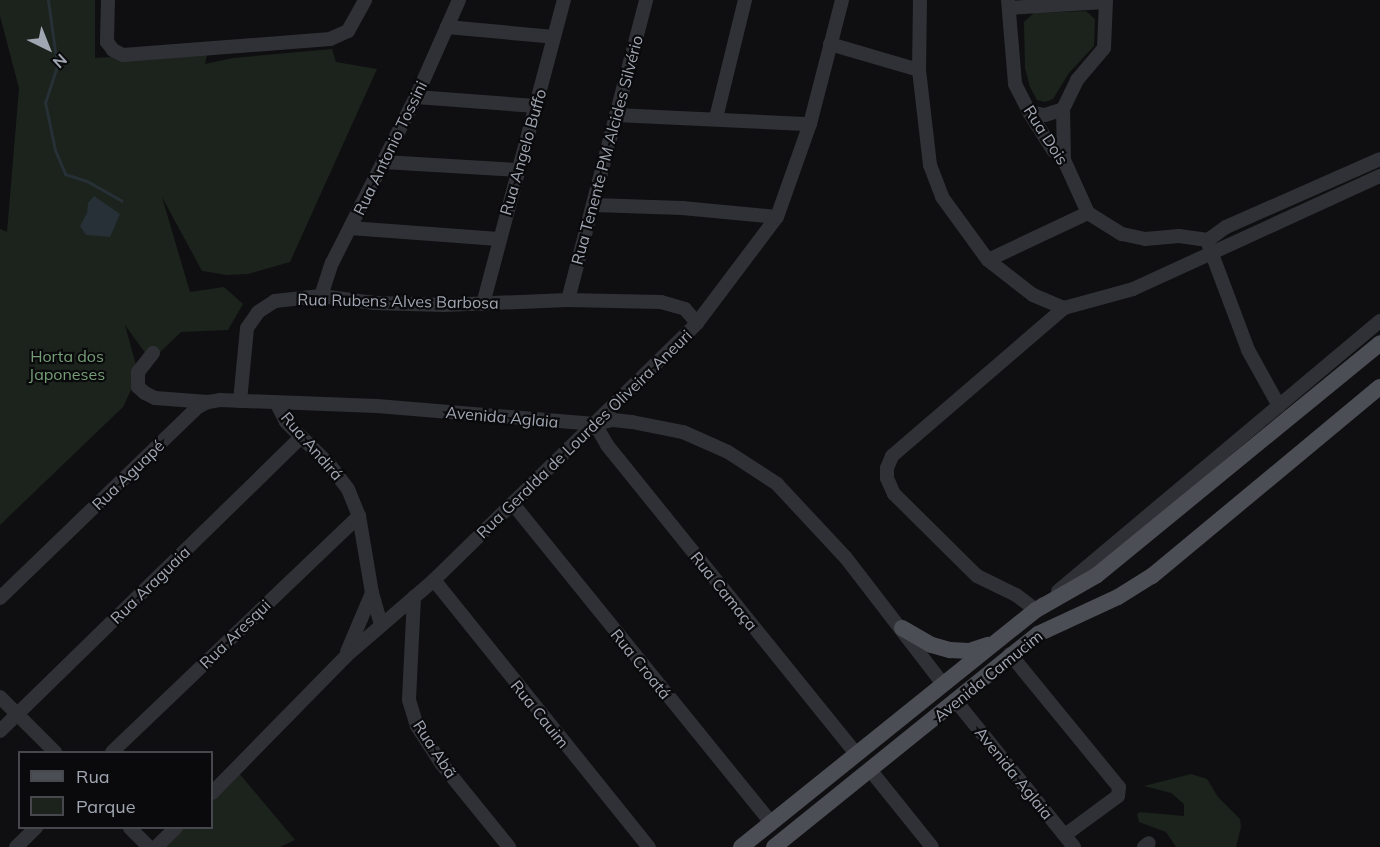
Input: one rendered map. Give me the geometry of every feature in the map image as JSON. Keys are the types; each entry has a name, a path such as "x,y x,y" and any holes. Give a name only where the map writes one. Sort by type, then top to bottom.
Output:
{"main road":[{"name":"Avenida Camucim","path":"741,847 1036,610 1097,575 1380,343"},
{"name":"Avenida Camucim","path":"784,844 1010,654 1056,624 1118,597 1152,576 1380,387"},
{"path":"902,628 932,645 950,650 969,651 1002,638"},
{"path":"943,684 955,700"},
{"path":"771,823 784,844"}],"street":[{"path":"108,0 107,42 113,50 123,55 330,39 348,31 365,0"},
{"name":"Rua Antonio Tossini","path":"321,296 332,263 416,97 459,0"},
{"name":"Rua Angelo Buffo","path":"483,303 564,0"},
{"name":"Rua Tenente PM Alcides Silvério","path":"568,300 646,0"},
{"path":"716,118 745,0"},
{"name":"Rua Geralda de Lourdes Oliveira Aneuri","path":"213,792 346,656 434,580 698,323 777,217 810,124 842,0"},
{"path":"920,0 919,70 930,165 942,197 988,260 1033,295 1064,308"},
{"path":"1009,4 1106,1 1104,48 1077,80 1063,109 1064,160"},
{"name":"Rua Dois","path":"1009,4 1015,84 1029,112 1053,150 1064,160 1088,213"},
{"path":"447,27 554,38"},
{"path":"830,44 919,70"},
{"path":"416,97 536,106"},
{"path":"1029,112 1045,115 1063,109"},
{"path":"616,115 810,124"},
{"path":"988,260 1088,213 1122,234 1145,239 1179,236 1208,240 1226,227 1380,159"},
{"path":"382,162 517,170"},
{"path":"1036,610 1016,595 977,576 894,494 887,478 887,468 892,456 1064,308 1133,289 1380,176"},
{"path":"594,205 682,208 777,217"},
{"path":"350,228 499,239"},
{"path":"1208,240 1211,255 1248,350 1279,406"},
{"name":"Rua Rubens Alves Barbosa","path":"240,401 247,328 258,312 275,301 321,296 375,303 568,300 661,302 685,309 698,323"},
{"name":"Avenida Camucim","path":"1036,610 1380,321"},
{"path":"153,353 138,372 138,387 155,398 277,404"},
{"name":"Rua Aguapé","path":"0,598 198,407 208,402"},
{"name":"Avenida Aglaia","path":"277,404 377,406 595,424 613,420 683,432 728,452 777,484 811,518 902,628 943,684"},
{"name":"Rua Andirá","path":"277,404 286,422 329,464 348,489 359,516 372,593 381,625"},
{"name":"Rua Camaça","path":"595,424 614,454 857,755"},
{"name":"Rua Araguaia","path":"0,731 300,438"},
{"name":"Rua Croatá","path":"513,504 771,823"},
{"name":"Rua Aresqui","path":"114,751 359,516"},
{"name":"Rua Cauim","path":"434,580 649,847"},
{"path":"346,656 372,593"},
{"name":"Rua Abã","path":"414,597 409,700 417,726 441,763 509,847"},
{"path":"1010,654 1119,787 1118,796 1065,835"},
{"path":"0,697 53,751"},
{"name":"Avenida Aglaia","path":"955,700 1074,847"},
{"path":"871,771 932,847"},
{"path":"16,847 35,829"},
{"path":"131,829 149,847"},
{"path":"156,847 175,829"}],"green space":[{"name":"Horta dos Japoneses","path":"0,0 95,0 95,58 208,50 205,64 233,58 332,49 336,62 377,69 290,262 248,274 227,275 202,271 162,197 190,292 224,287 243,304 228,330 181,332 151,361 125,325 136,365 131,390 123,407 0,525 0,229 7,232 19,88 0,16"},
{"path":"1086,11 1095,19 1094,46 1069,73 1053,99 1045,102 1037,100 1030,87 1025,68 1024,22 1034,13"},
{"path":"238,772 295,840 280,847 160,847 175,829 213,829 213,795"},
{"path":"1191,774 1207,779 1218,797 1240,819 1241,827 1236,847 1176,847 1166,832 1139,822 1137,814 1140,812 1184,816 1184,804 1171,793 1144,786"}],"shaded area":[{"path":"94,196 120,214 110,237 86,235 80,226 87,213 88,203"}],"waterway":[{"path":"48,0 57,66 45,102 55,150 65,174 87,181 122,201"}]}
